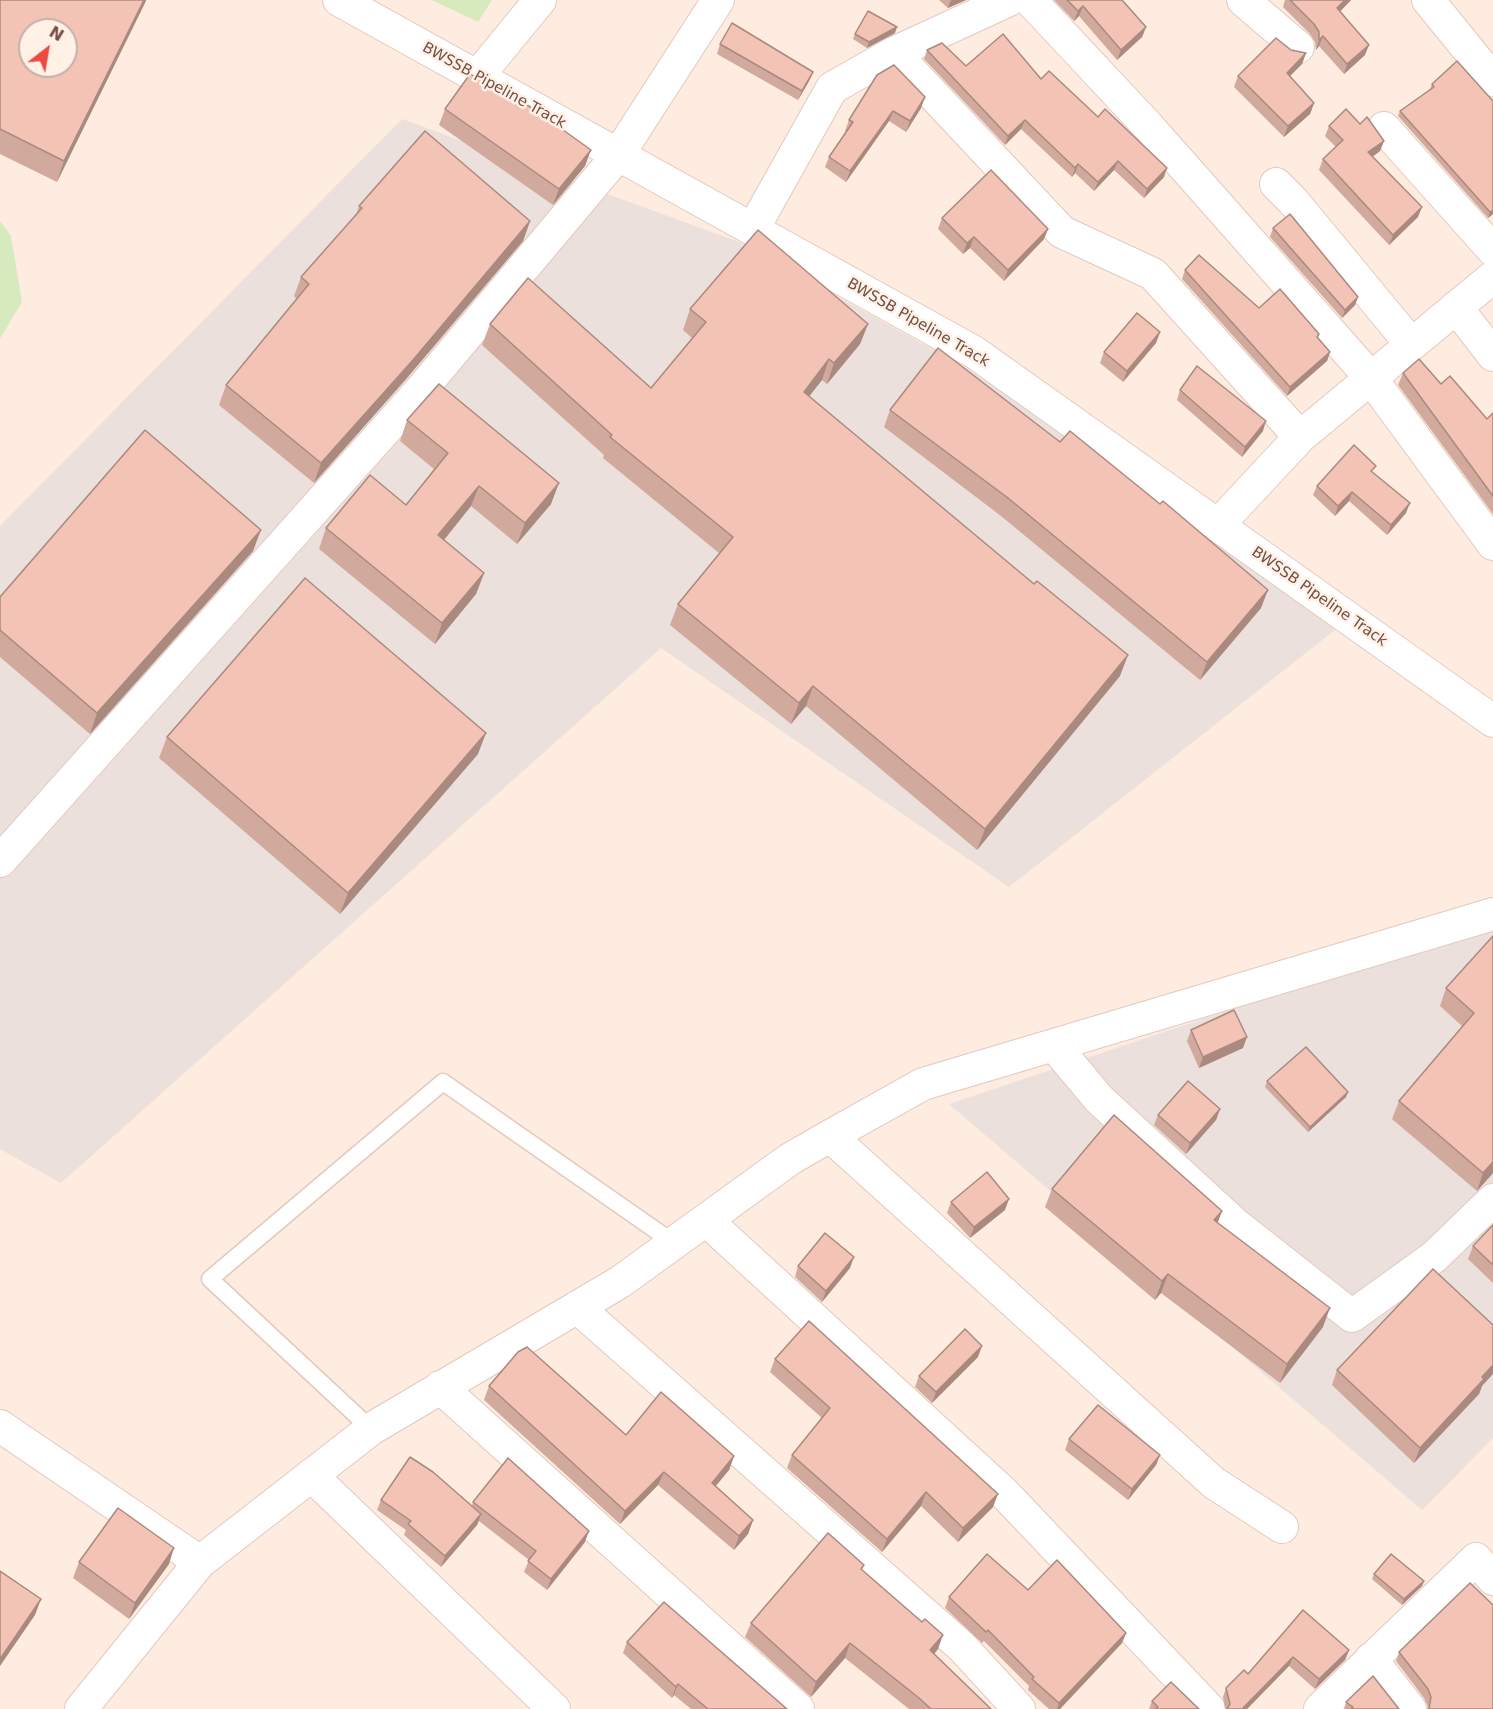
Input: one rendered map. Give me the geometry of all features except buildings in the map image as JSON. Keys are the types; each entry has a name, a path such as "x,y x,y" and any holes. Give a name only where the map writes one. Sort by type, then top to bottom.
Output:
{"street":[{"name":"BWSSB Pipeline Track","path":"339,0 974,352 1493,721"},
{"path":"477,77 540,0"},
{"path":"0,861 420,391 618,155 718,0"},
{"path":"753,229 832,88 894,53 1009,0"},
{"path":"1030,0 1148,126 1370,376 1493,544"},
{"path":"1243,0 1298,47"},
{"path":"1428,0 1493,80"},
{"path":"894,53 1062,232 1153,273 1300,437"},
{"path":"1384,128 1493,250"},
{"path":"1276,184 1293,201 1411,344"},
{"path":"1218,525 1300,437 1370,376 1493,277"},
{"path":"1456,307 1493,355"},
{"path":"81,1709 200,1562 371,1429 620,1282 790,1159 830,1136 923,1084 1493,914"},
{"path":"1054,1045 1099,1099 1235,1224 1352,1316 1432,1272 1493,1200"},
{"path":"830,1136 1214,1483 1282,1527"},
{"path":"706,1220 796,1300 1004,1493 1209,1709"},
{"path":"577,1307 962,1647 1019,1709"},
{"path":"441,1388 798,1709"},
{"path":"0,1426 200,1562"},
{"path":"311,1475 554,1709"},
{"path":"1320,1709 1476,1559 1493,1579"},
{"path":"1371,1659 1410,1709"}],"lane":[{"path":"371,1429 210,1279 443,1082 674,1243"}],"shaded area":[{"path":"402,119 739,242 968,369 1340,626 1009,887 661,648 61,1183 0,1149 0,526"},
{"path":"1493,922 1493,1438 1422,1510 949,1104"}],"green space":[{"path":"432,0 492,0 478,22"},
{"path":"0,221 11,236 22,302 0,339"}]}
